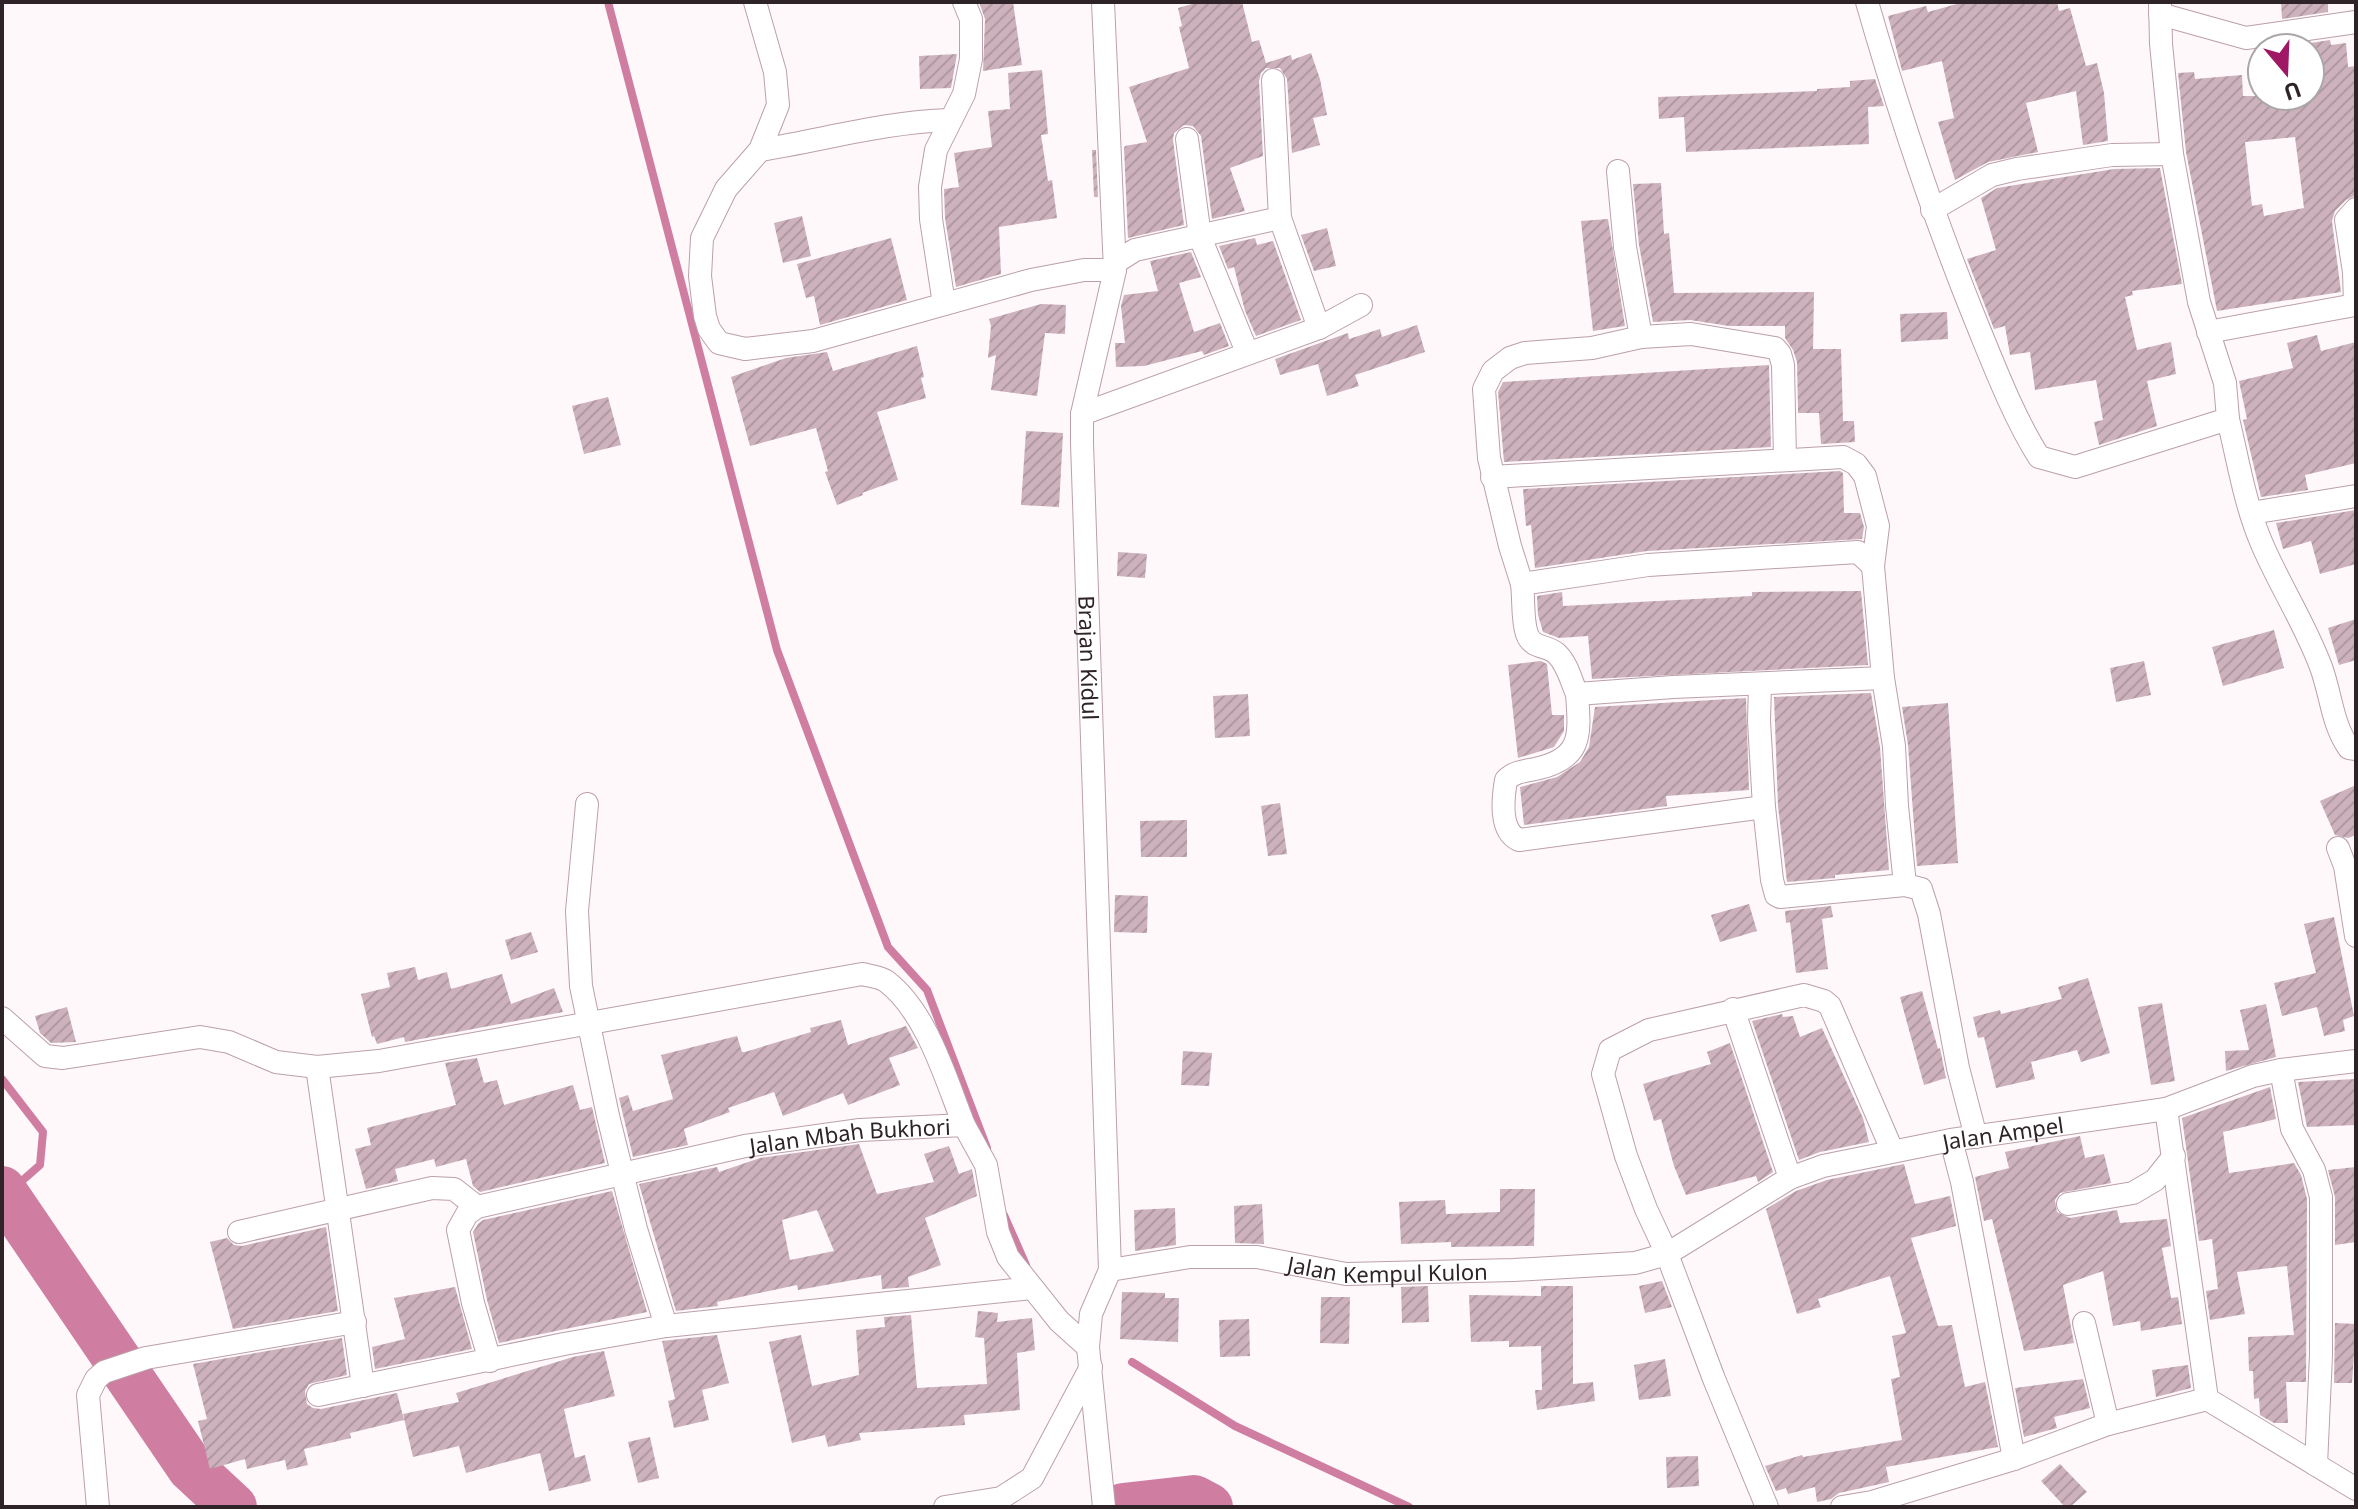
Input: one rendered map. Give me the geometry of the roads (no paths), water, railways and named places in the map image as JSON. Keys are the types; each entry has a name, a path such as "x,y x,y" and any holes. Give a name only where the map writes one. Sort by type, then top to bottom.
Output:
{"street":[{"path":"755,2 775,72 778,105 760,150 726,189 702,238 700,276 705,316 709,329 719,343 745,349 813,341 1058,275 1116,266 1135,250 1280,218"},
{"path":"944,304 930,187 936,150 964,94 971,59 971,19 964,2"},
{"name":"Brajan Kidul","path":"1090,1357 1091,1314 1110,1270 1082,414 1116,266 1103,2"},
{"path":"1867,2 1899,113 1932,210 1987,348 2026,436 2039,457 2075,467 2228,419"},
{"path":"2356,22 2246,38 2160,8 2172,154 2199,302 2225,383 2228,419 2251,513 2261,542 2322,670 2340,735 2349,748 2356,749"},
{"path":"1273,80 1280,218 1319,328"},
{"path":"760,150 907,122 949,120"},
{"path":"1187,139 1200,237 1247,352"},
{"path":"1932,210 1992,175 2017,169 2112,155 2172,154"},
{"path":"1618,171 1625,247 1641,337"},
{"path":"2208,332 2356,306 2346,220 2356,209"},
{"path":"1082,414 1319,328 1361,305"},
{"path":"1764,807 1519,840 1512,837 1505,822 1506,780 1512,774 1544,767 1569,756 1580,736 1577,694 1566,667 1559,655 1535,645 1527,636 1522,584 1492,477 1484,389 1493,371 1510,358 1525,353 1592,348 1641,337 1691,334 1775,348 1783,365 1785,459"},
{"path":"1492,477 1785,459 1843,457 1856,464 1869,485 1878,526 1873,566 1883,678 1894,746 1905,885"},
{"path":"2251,513 2356,496"},
{"path":"1522,584 1648,565 1829,553 1858,552 1873,566"},
{"path":"1577,694 1883,678"},
{"path":"1760,685 1764,807 1776,895 1905,885 1921,889 1929,914 1958,1068 1976,1137"},
{"path":"587,804 577,911 581,986 639,1243 666,1326"},
{"path":"2338,848 2346,872 2356,936"},
{"path":"2,1018 45,1056 63,1058 200,1037 229,1042 276,1062 317,1067 379,1061 862,974 884,979 907,1004 929,1037 964,1125"},
{"path":"1767,1507 1626,1156 1603,1074 1605,1062 1610,1050 1649,1030 1804,995 1824,1001 1830,1006 1892,1150"},
{"path":"1733,1009 1790,1178"},
{"name":"Jalan Ampel","path":"1667,1254 1790,1178 1823,1166 1951,1140 2166,1109 2253,1076 2356,1061"},
{"path":"317,1067 363,1386"},
{"path":"2281,1070 2292,1129 2314,1170 2321,1197 2321,1355 2316,1465"},
{"path":"2166,1109 2207,1399"},
{"name":"Jalan Mbah Bukhori","path":"477,1207 745,1146 860,1130 964,1125 986,1165 998,1232 1008,1257 1090,1357"},
{"path":"1951,1140 1962,1182 2014,1459"},
{"path":"2068,1204 2133,1193 2155,1180 2174,1156"},
{"path":"239,1232 432,1188 454,1189 477,1207 467,1214 458,1230 473,1303 490,1361"},
{"name":"Jalan Kempul Kulon","path":"1110,1270 1190,1257 1257,1257 1346,1274 1514,1270 1635,1263 1667,1254"},
{"path":"318,1395 666,1326 1032,1288"},
{"path":"98,1507 88,1395 96,1379 104,1372 146,1358 355,1322"},
{"path":"2084,1323 2108,1424"},
{"path":"1090,1357 1104,1507"},
{"path":"945,1507 1001,1498 1032,1478 1090,1357"},
{"path":"1842,1507 1872,1502 2014,1459 2108,1424 2207,1399 2356,1489"}],"waterway":[{"path":"608,2 777,650 888,947 927,990 987,1148"},
{"path":"2,1079 43,1132 40,1165 7,1194"},
{"path":"2,1190 191,1468 233,1507"},
{"path":"1004,1215 1026,1265"},
{"path":"1132,1362 1235,1426 1409,1507"},
{"path":"1123,1507 1194,1499 1209,1507"}]}
